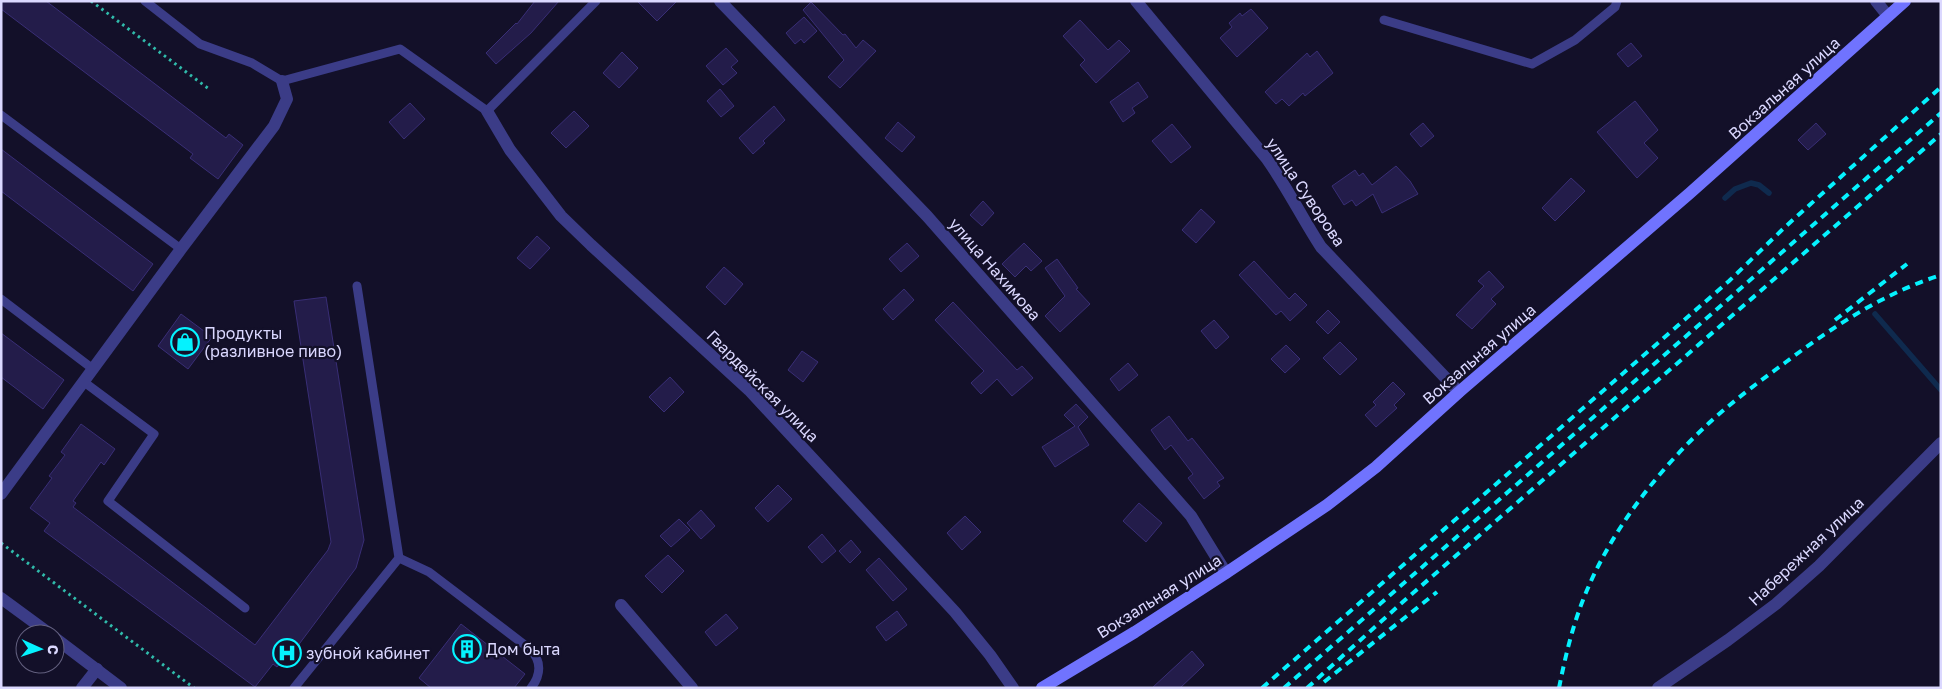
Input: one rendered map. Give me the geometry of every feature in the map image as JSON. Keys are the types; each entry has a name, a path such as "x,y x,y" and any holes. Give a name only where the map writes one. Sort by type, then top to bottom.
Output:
{"main road":[{"name":"Вокзальная улица","path":"1042,688 1135,632 1226,573 1326,505 1376,467 1459,392 1683,199 1904,1"}],"street":[{"name":"улица Нахимова","path":"720,1 926,216 1191,516 1226,573"},
{"name":"улица Суворова","path":"1136,1 1267,159 1284,183 1308,228 1321,247 1459,392"},
{"path":"1876,1 1888,16"},
{"path":"1,494 274,126 287,99 282,81"},
{"name":"Гвардейская улица","path":"488,111 510,150 561,216 748,390 948,605 990,655 1013,688"},
{"name":"Набережная улица","path":"1658,688 1776,604 1837,548 1941,443"},
{"path":"1,598 36,624"},
{"path":"621,605 692,688"},
{"path":"65,645 121,688"},
{"path":"82,688 96,668"}],"lane":[{"path":"145,1 200,44 252,63 282,81 400,49 488,111 596,1"},
{"path":"1384,20 1532,64 1575,40 1615,7 1617,1"},
{"path":"1,115 181,249"},
{"path":"294,688 399,558 357,286"},
{"path":"1,300 93,369"},
{"path":"84,382 154,434 108,501 245,608"},
{"path":"399,558 429,572 530,649 536,655 539,663 537,680 531,688"}],"path":[{"path":"91,1 209,89"},
{"path":"1,543 194,688"}],"building":[{"path":"1,1 46,1 226,138 229,134 243,145 218,179 190,158 193,154 1,9"},
{"path":"535,1 559,1 531,33 496,64 486,53 517,24"},
{"path":"637,1 677,1 657,21"},
{"path":"811,2 843,35 845,34 856,48 863,40 876,51 840,88 828,77 844,60 803,10"},
{"path":"1251,9 1268,28 1237,57 1220,38 1232,27 1229,23 1240,13 1242,16"},
{"path":"804,17 817,31 804,43 801,39 795,44 786,33"},
{"path":"1080,20 1108,50 1119,40 1130,51 1096,83 1080,65 1085,60 1063,36"},
{"path":"1631,43 1642,56 1628,67 1617,54"},
{"path":"726,48 738,61 731,67 737,73 723,85 706,66"},
{"path":"1317,51 1333,73 1305,96 1303,93 1289,106 1282,99 1276,104 1265,92 1307,53 1310,57"},
{"path":"622,52 638,68 619,88 603,73"},
{"path":"1138,82 1148,97 1132,108 1135,113 1123,122 1110,102"},
{"path":"720,89 734,106 721,117 707,101"},
{"path":"1635,101 1658,130 1644,143 1658,158 1637,178 1597,132"},
{"path":"410,103 425,119 404,139 389,122"},
{"path":"774,106 785,120 763,141 765,143 753,154 739,138"},
{"path":"574,111 589,126 566,148 551,133"},
{"path":"898,122 915,137 902,152 885,138"},
{"path":"1423,123 1434,136 1421,147 1410,134"},
{"path":"1816,123 1826,134 1808,150 1798,140"},
{"path":"1172,124 1191,147 1171,163 1152,141"},
{"path":"1,149 153,264 133,291 1,191"},
{"path":"1396,166 1410,181 1418,194 1382,213 1373,194 1356,206 1352,200 1344,205 1332,186 1355,170 1359,176 1363,173 1372,185"},
{"path":"1571,178 1585,191 1555,221 1542,208"},
{"path":"983,201 994,213 982,226 970,215"},
{"path":"1201,209 1215,222 1196,243 1182,230"},
{"path":"537,236 550,248 530,269 517,258"},
{"path":"907,243 919,256 901,272 889,259"},
{"path":"1024,243 1042,261 1031,271 1026,266 1015,277 1002,264"},
{"path":"1057,259 1078,288 1076,289 1090,304 1060,332 1045,316 1065,296 1045,268"},
{"path":"1254,261 1289,299 1295,293 1307,305 1290,321 1281,311 1276,315 1239,275"},
{"path":"724,267 743,284 725,305 706,287"},
{"path":"1489,271 1504,287 1491,299 1496,304 1472,329 1456,315 1484,286 1478,281"},
{"path":"904,289 914,300 893,320 883,309"},
{"path":"326,297 364,540 356,568 291,655 287,653 277,667 273,664 255,687 44,531 50,523 30,508 52,478 49,476 65,455 61,452 81,424 115,449 104,465 101,462 73,501 76,503 73,507 255,645 328,550 331,542 294,301"},
{"path":"953,302 1017,370 1022,366 1033,378 1012,396 997,379 981,394 971,383 984,371 935,320"},
{"path":"1328,310 1340,322 1328,334 1316,322"},
{"name":"Продукты (разливное пиво)","path":"181,314 212,337 188,369 158,346"},
{"path":"1214,320 1229,337 1216,349 1201,331"},
{"path":"1,333 64,380 43,409 1,377"},
{"path":"1340,342 1357,359 1340,375 1323,358"},
{"path":"1286,345 1300,359 1285,373 1271,359"},
{"path":"802,351 818,362 803,382 788,370"},
{"path":"1128,363 1138,375 1119,391 1110,379"},
{"path":"670,377 684,392 664,412 649,397"},
{"path":"1393,382 1405,394 1394,405 1397,408 1376,427 1365,415 1376,405 1373,402"},
{"path":"1076,404 1088,417 1078,427 1089,445 1055,467 1042,447 1075,426 1064,415"},
{"path":"1169,416 1188,441 1192,438 1224,478 1217,482 1220,486 1204,499 1188,478 1193,474 1171,445 1165,450 1151,430"},
{"path":"778,485 792,499 768,522 755,508"},
{"path":"1139,503 1162,523 1146,542 1123,521"},
{"path":"701,510 715,526 701,539 687,523"},
{"path":"965,516 981,532 962,550 947,533"},
{"path":"679,519 690,530 671,547 660,536"},
{"path":"822,534 836,551 822,563 808,547"},
{"path":"851,540 861,552 850,563 839,551"},
{"path":"668,555 684,571 662,593 645,576"},
{"path":"879,558 907,589 893,601 866,570"},
{"path":"897,611 907,625 886,641 876,627"},
{"path":"726,614 738,628 716,646 705,632"},
{"name":"Дом быта","path":"461,624 525,674 514,688 431,688 419,678"},
{"path":"1192,651 1204,665 1180,688 1152,688"}],"waterway":[{"path":"1725,198 1735,189 1751,183 1759,185 1769,193"},
{"path":"1875,314 1941,390"}],"railway":[{"path":"1262,688 1729,281 1785,227 1941,87"},
{"path":"1284,688 1941,113"},
{"path":"1307,688 1405,600 1941,134"},
{"path":"1835,320 1907,264"},
{"path":"1559,688 1575,621 1594,575 1606,551 1636,504 1671,461 1728,407 1766,376 1822,336 1841,323 1899,291 1941,275"},
{"path":"1324,682 1437,592"}],"place":[{"name":"Продукты (разливное пиво)","path":"185,342"},
{"name":"Дом быта","path":"467,649"},
{"name":"зубной кабинет","path":"287,653"}]}
